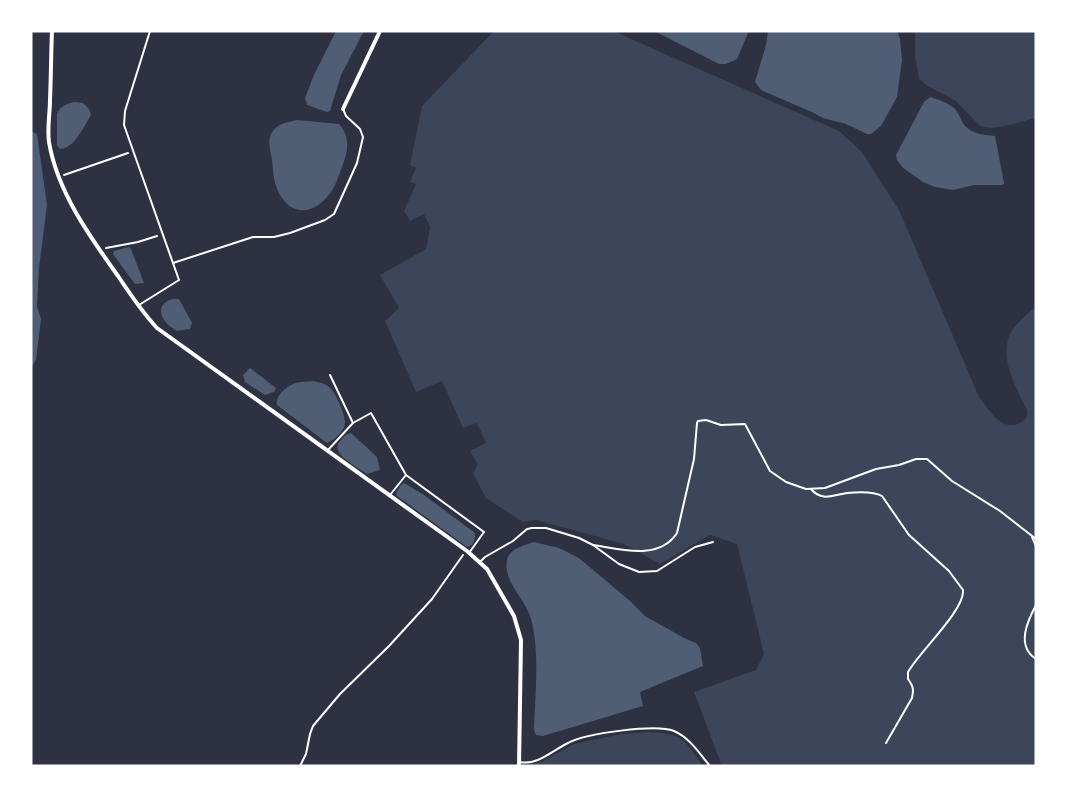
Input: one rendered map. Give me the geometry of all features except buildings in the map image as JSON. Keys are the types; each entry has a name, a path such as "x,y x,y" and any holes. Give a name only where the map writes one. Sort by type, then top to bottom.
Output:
{"street":[{"path":"52,31 48,132 51,152 76,213 99,249 157,328 390,495 468,552 487,569 514,616 521,640 520,764"},
{"path":"343,109 380,31"}],"lane":[{"path":"139,305 179,280 124,129 124,116 150,31"},
{"path":"173,263 252,237 290,233 326,220 334,214 357,163 363,137 360,129 346,116 343,109"},
{"path":"330,375 353,423"},
{"path":"328,450 353,423 371,413 406,475 484,532 468,552"},
{"path":"593,546 641,551 662,547 674,537 677,533 694,459 697,423 701,420 721,424 745,424 770,471 786,482 798,487 811,489 825,488 876,469 924,458 952,481 1000,510 1036,539"},
{"path":"390,495 406,475"},
{"path":"811,489 819,496 827,498 848,493 875,493 882,496 909,535 949,571 963,590 962,597 945,626 908,672 908,680 912,684 914,692 886,743"},
{"path":"480,562 485,557 513,541 527,529 532,528 546,528 579,538 631,570 649,572 657,570 695,547 713,542"},
{"path":"1032,536 1036,546"},
{"path":"1036,606 1028,619 1025,636 1025,644 1032,656 1036,657"},
{"path":"520,764 532,763 582,737 636,728 672,730 687,739 710,766"}],"path":[{"path":"60,176 132,151"},
{"path":"99,249 138,242 163,234"},
{"path":"300,766 306,754 313,726 340,694 389,646 432,599 468,552"}],"shaded area":[{"path":"336,31 364,31 341,75 330,111 327,112 307,105 305,98"},
{"path":"494,31 613,31 839,131 861,151 899,210 979,397 996,418 1007,424 1013,425 1022,422 1026,418 1027,412 1007,362 1008,342 1013,329 1036,306 1036,766 722,766 694,692 756,670 764,654 737,544 710,535 660,564 624,544 536,520 523,522 486,498 473,473 478,464 470,451 486,443 477,423 463,428 442,381 416,392 385,321 399,308 380,275 426,249 430,227 424,214 410,221 404,211 416,184 410,182 416,168 410,165 422,106"},
{"path":"654,31 749,31 737,59 726,64 719,64"},
{"path":"768,31 897,31 900,39 902,60 897,97 881,126 871,134 867,134 846,124 823,118 761,90 755,82 766,45"},
{"path":"915,31 1036,31 1036,118 991,128 979,125 956,101 926,85 919,79 915,55"},
{"path":"930,97 952,107 965,126 972,131 983,135 995,136 1003,185 974,185 953,190 935,187 923,182 903,168 896,155 924,102"},
{"path":"74,102 83,103 89,109 91,115 75,141 60,149 57,145 57,114 62,107"},
{"path":"297,120 339,124 347,139 346,156 333,189 324,201 308,210 300,210 285,202 279,194 274,180 270,145 271,134 278,126"},
{"path":"31,131 37,134 47,205 39,268 37,306 41,319 36,360 31,368"},
{"path":"129,247 144,283 135,284 113,254 114,251"},
{"path":"173,299 179,299 192,323 190,329 177,331 167,324 164,319 161,310 162,306"},
{"path":"250,368 276,388 274,392 265,395 245,382 243,375"},
{"path":"314,381 326,385 332,390 340,404 345,419 345,426 341,432 327,443 277,405 279,395 287,387 298,382"},
{"path":"351,433 377,457 380,470 367,474 341,455 338,445 344,436"},
{"path":"404,483 424,495 475,533 472,545 467,547 397,496 396,493"},
{"path":"534,542 559,548 579,558 645,616 696,643 700,648 703,666 640,692 643,706 543,736 536,735 534,730 536,674 534,632 531,619 508,576 507,568 508,556 511,553"},
{"path":"648,732 669,734 681,739 703,766 526,766 541,762 574,744 621,734"}]}
